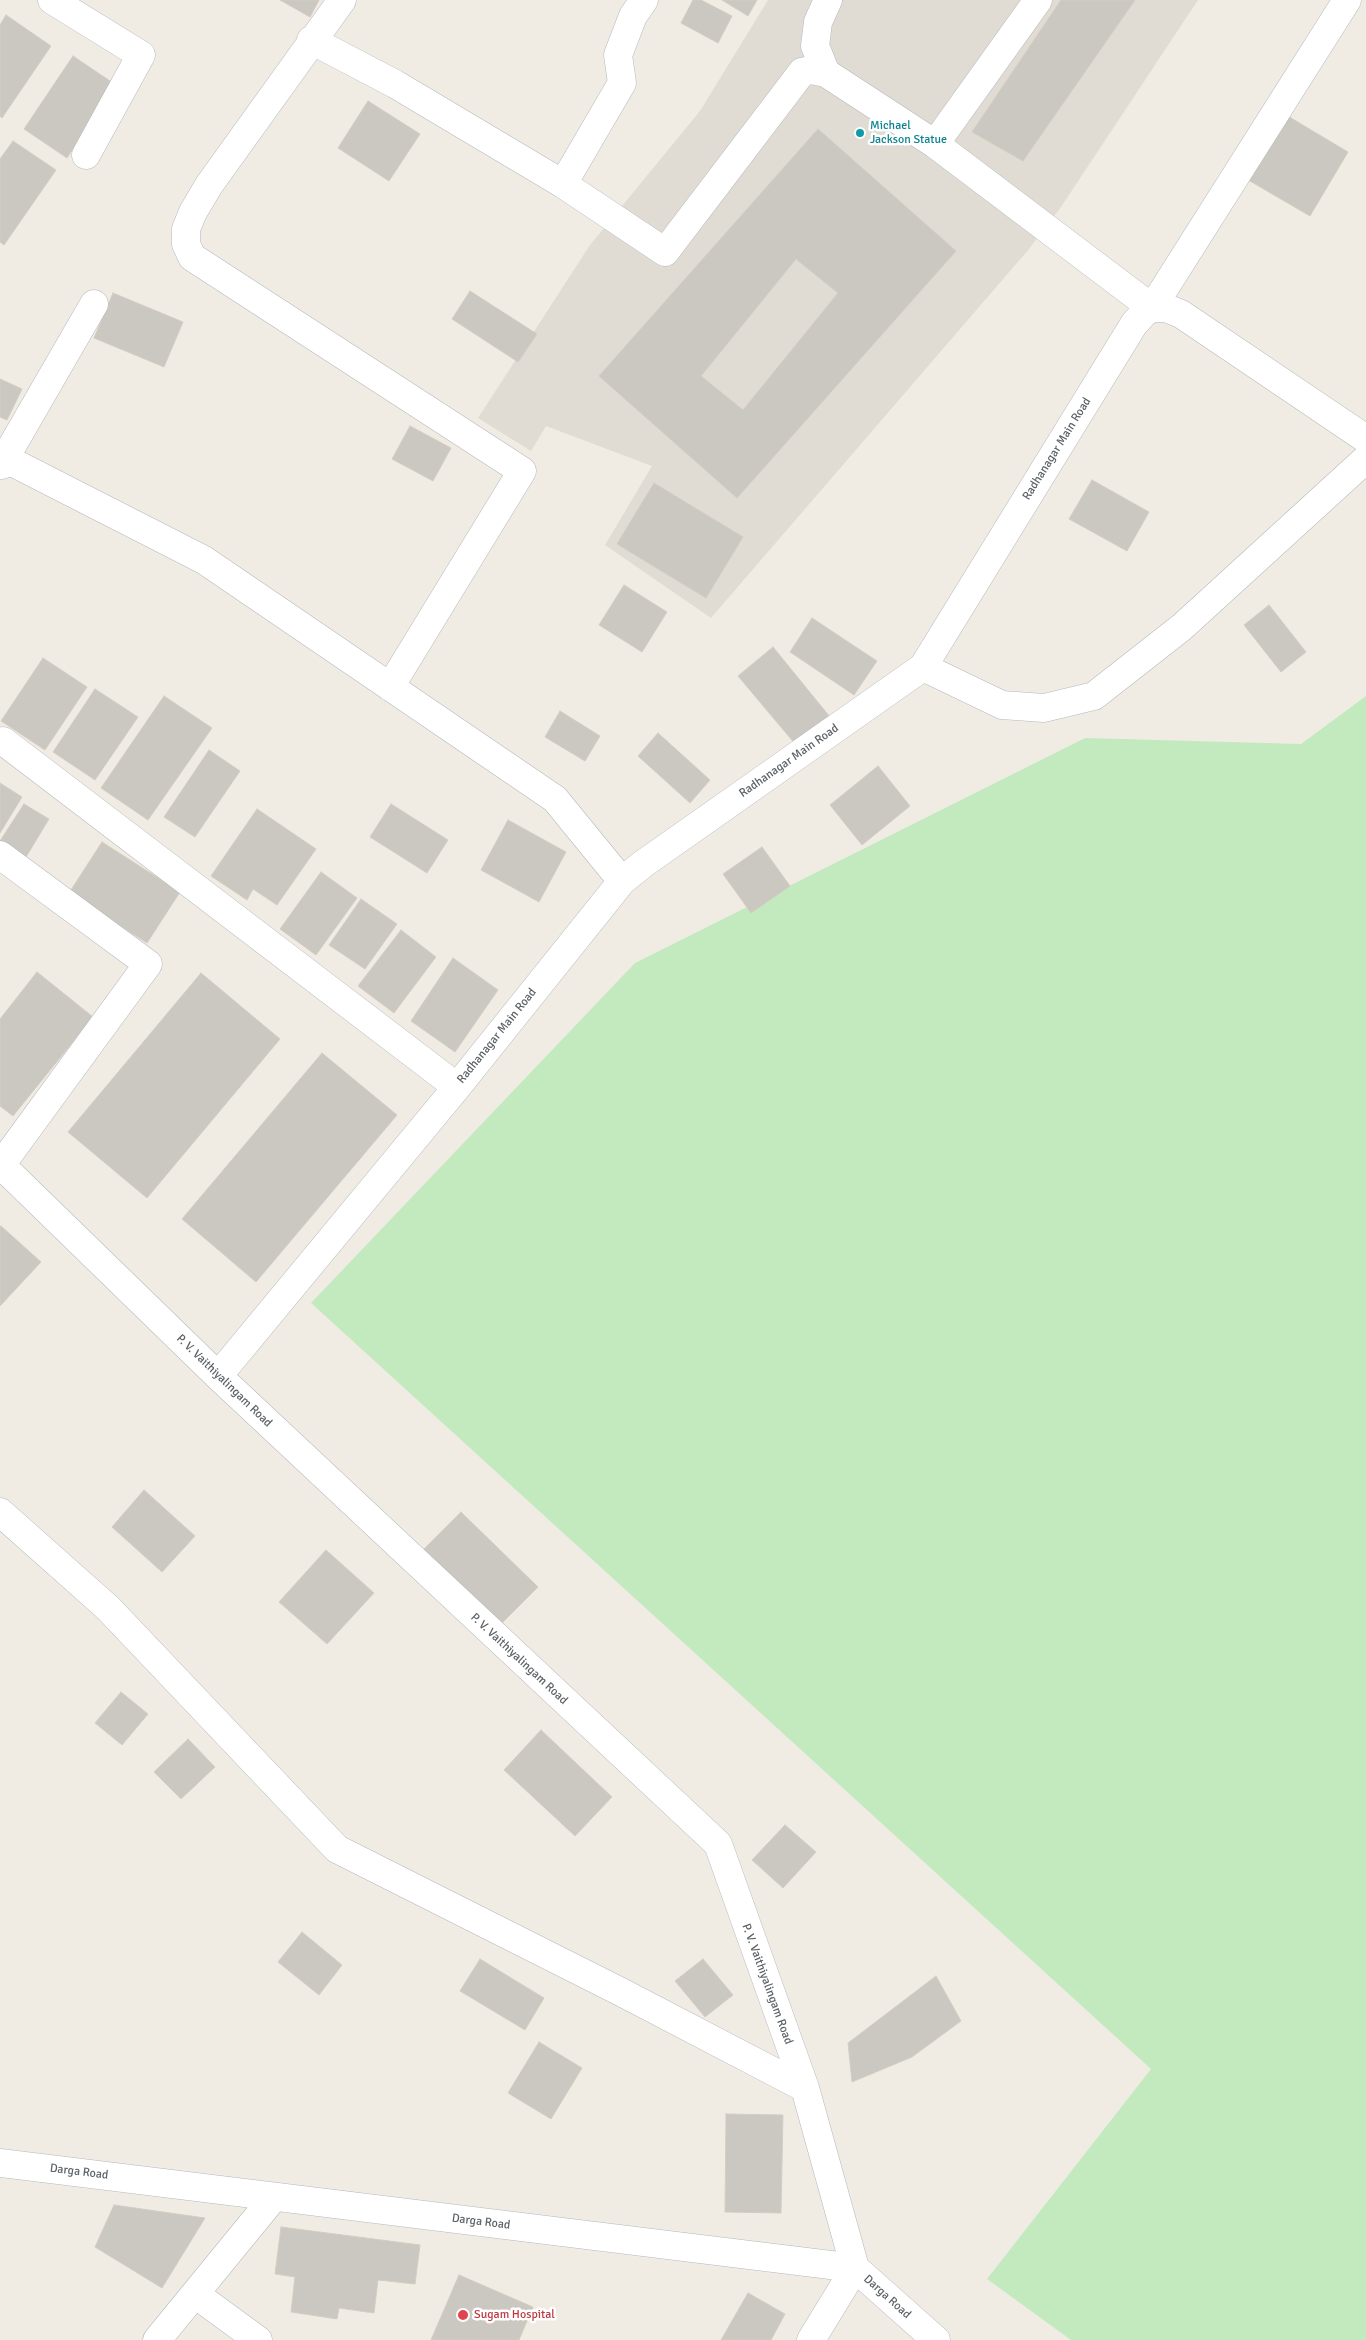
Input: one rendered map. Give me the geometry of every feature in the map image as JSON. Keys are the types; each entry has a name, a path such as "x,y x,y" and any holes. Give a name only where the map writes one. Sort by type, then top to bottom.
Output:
{"street":[{"path":"52,0 141,55 86,155"},
{"path":"342,0 312,40 193,212 186,228 186,244 192,257 522,471 390,687"},
{"path":"563,184 622,83 618,54 634,16 644,0"},
{"path":"826,73 815,46 818,22 828,0"},
{"path":"935,144 1038,0"},
{"name":"Radhanagar Main Road","path":"218,1376 622,881 643,864 923,666 1134,324 1144,313 1152,308 1347,0"},
{"path":"312,40 395,84 563,184 665,252 802,72 811,70 826,73 935,144 1152,308 1166,308 1181,314 1366,439"},
{"path":"94,304 1,464 12,462 204,560 555,799 622,881"},
{"path":"923,666 1002,705 1044,708 1094,696 1182,628 1366,458"},
{"path":"2,741 456,1086"},
{"path":"0,855 148,964 0,1164"},
{"name":"P. V. Vaithiyalingam Road","path":"0,1164 218,1376 718,1844 805,2088 855,2268"},
{"path":"0,1512 108,1608 337,1849 623,1993 805,2088"},
{"name":"Darga Road","path":"4,2158 274,2196 855,2268 936,2340"},
{"path":"157,2340 274,2196"},
{"path":"811,2340 855,2268"},
{"path":"195,2294 258,2340"}],"shaded area":[{"path":"768,0 1198,0 1061,207 1029,249 711,618 605,545 652,466 546,426 531,451 478,418 590,245 700,111"}],"green space":[{"path":"1366,696 1366,2340 1071,2340 987,2279 1151,2069 311,1303 635,963 1085,738 1301,744"}],"building":[{"path":"280,0 319,0 310,17"},
{"path":"693,0 701,0 732,16 718,43 681,23"},
{"path":"722,0 757,0 748,16"},
{"path":"1061,0 1135,0 1023,161 972,132"},
{"path":"6,15 51,46 2,118 0,116 0,25"},
{"path":"73,56 116,85 67,158 24,129"},
{"path":"368,101 420,134 389,181 338,148"},
{"path":"1281,112 1348,152 1310,216 1243,177"},
{"path":"818,129 956,251 737,498 599,376","holes":["796,259 838,293 743,410 701,376"]},
{"path":"13,141 56,170 4,245 0,242 0,159"},
{"path":"470,291 537,334 518,362 452,319"},
{"path":"113,293 183,322 164,367 94,338"},
{"path":"0,379 22,389 7,420 0,417"},
{"path":"410,426 451,448 433,481 392,459"},
{"path":"1092,480 1149,512 1127,551 1069,519"},
{"path":"654,483 743,537 706,598 617,544"},
{"path":"624,585 667,612 642,652 599,625"},
{"path":"1269,605 1306,652 1281,672 1244,625"},
{"path":"812,618 877,661 854,695 790,652"},
{"path":"773,647 830,717 796,745 738,676"},
{"path":"43,658 87,687 45,750 1,721"},
{"path":"95,689 138,717 95,780 53,752"},
{"path":"164,696 212,728 148,820 101,788"},
{"path":"560,711 600,736 585,761 545,737"},
{"path":"658,733 710,780 690,803 638,756"},
{"path":"209,750 240,771 195,837 164,817"},
{"path":"878,766 910,806 862,845 830,805"},
{"path":"0,783 22,797 0,833"},
{"path":"24,804 49,819 23,862 0,847 0,841"},
{"path":"391,804 448,840 427,873 370,837"},
{"path":"257,809 316,849 277,905 253,889 247,900 211,876"},
{"path":"508,820 566,852 539,902 481,870"},
{"path":"102,842 180,892 147,943 69,893"},
{"path":"762,847 790,886 751,913 723,874"},
{"path":"321,872 357,898 316,955 280,929"},
{"path":"361,899 397,924 365,969 329,945"},
{"path":"401,930 436,957 394,1013 358,986"},
{"path":"453,958 498,990 455,1052 411,1021"},
{"path":"37,972 93,1017 13,1116 0,1106 0,1019"},
{"path":"201,973 280,1039 147,1198 68,1132"},
{"path":"322,1053 397,1115 256,1282 182,1219"},
{"path":"0,1227 41,1262 0,1306"},
{"path":"144,1490 195,1536 162,1572 112,1527"},
{"path":"461,1512 538,1587 500,1625 423,1550"},
{"path":"326,1550 374,1593 327,1644 279,1602"},
{"path":"121,1692 148,1714 122,1745 95,1723"},
{"path":"541,1730 612,1797 575,1836 504,1770"},
{"path":"188,1739 215,1767 181,1799 154,1772"},
{"path":"785,1825 816,1852 783,1888 752,1860"},
{"path":"302,1932 342,1965 319,1995 278,1962"},
{"path":"480,1959 544,1998 525,2030 460,1991"},
{"path":"703,1959 733,1995 705,2017 675,1981"},
{"path":"936,1976 961,2021 912,2057 852,2082 848,2043"},
{"path":"539,2042 582,2068 551,2119 508,2093"},
{"path":"726,2114 783,2115 781,2213 725,2212"},
{"path":"114,2205 205,2218 162,2288 95,2247"},
{"path":"281,2227 420,2245 415,2284 378,2280 374,2313 339,2308 337,2319 291,2312 295,2277 275,2274"},
{"path":"459,2275 533,2307 519,2340 431,2340"},
{"path":"748,2293 785,2314 771,2340 721,2340"}],"place":[{"name":"Michael Jackson Statue","path":"860,133"},
{"name":"Sugam Hospital","path":"463,2315"}]}
